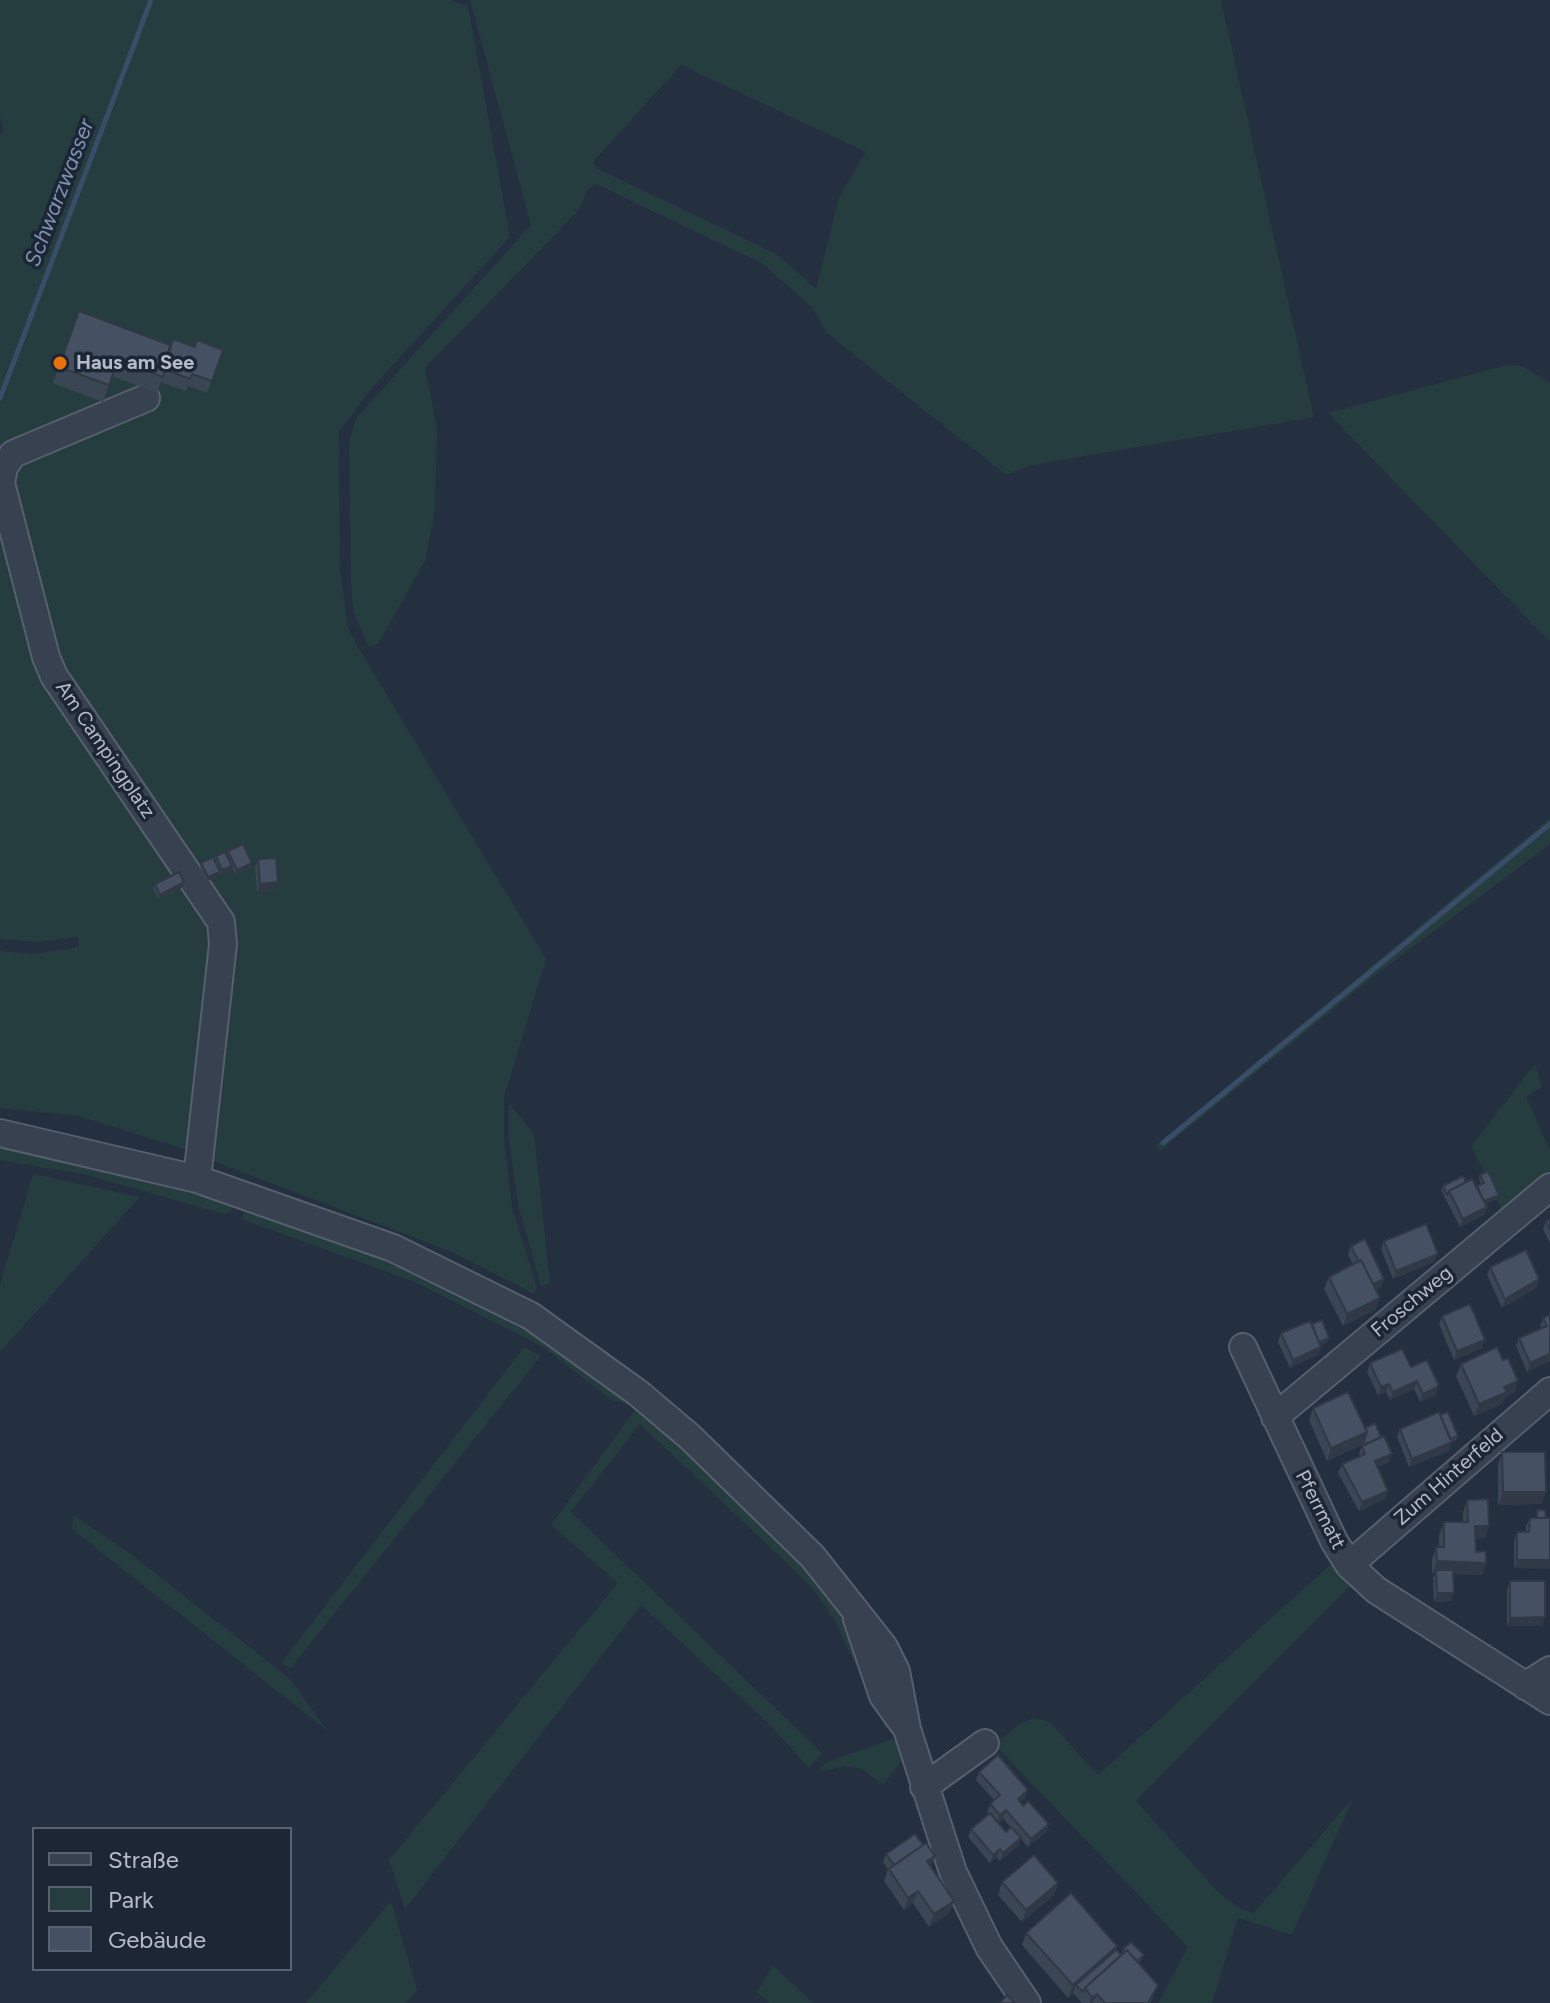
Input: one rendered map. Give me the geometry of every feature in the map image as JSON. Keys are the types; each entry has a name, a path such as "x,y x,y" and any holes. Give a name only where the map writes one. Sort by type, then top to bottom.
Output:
{"street":[{"name":"Am Campingplatz","path":"146,398 13,454 4,467 1,483 46,657 54,676 221,922 223,944 197,1179"},
{"path":"0,1133 197,1179 393,1248 531,1316 598,1361 690,1437 813,1557 853,1608 869,1663 883,1696 907,1729 953,1872 989,1947 1027,2003"},
{"name":"Froschweg","path":"1275,1417 1550,1187"},
{"name":"Pferrmatt","path":"1243,1347 1334,1541 1349,1565 1376,1590 1550,1701"},
{"name":"Zum Hinterfeld","path":"1349,1565 1550,1391"},
{"path":"1525,1686 1550,1670"},
{"path":"924,1787 985,1743"}],"green space":[{"path":"0,0 450,0 468,6 510,237 370,390 339,432 340,569 348,628 358,647 546,959 504,1097 504,1139 512,1207 537,1288 534,1294 452,1252 210,1160 233,944 208,945 194,1152 78,1116 0,1108 0,951 32,954 79,947 78,937 38,942 0,939 0,135 4,131 0,117"},
{"path":"470,0 1221,0 1314,417 1032,465 1006,475 826,332 812,307 763,264 596,184 588,189 579,210 425,368 437,428 435,510 425,561 378,644 369,647 353,611 351,579 349,443 356,418 531,225","holes":["681,65 866,152 839,197 816,289 782,258 596,168 593,162"]},
{"path":"1507,365 1523,366 1550,383 1550,642 1328,413"},
{"path":"1550,818 1550,844 1374,976 1160,1151 1156,1145"},
{"path":"1535,1064 1542,1087 1526,1097 1550,1150 1550,1171 1503,1211 1471,1146"},
{"path":"509,1103 534,1134 550,1283 541,1286 518,1204 509,1140"},
{"path":"0,1143 118,1167 233,1204 230,1212 224,1214 87,1175 0,1160"},
{"path":"33,1174 140,1197 0,1352 0,1284"},
{"path":"245,1208 379,1253 531,1325 628,1396 625,1402 613,1401 543,1347 415,1282 241,1219"},
{"path":"524,1347 541,1356 290,1669 282,1662"},
{"path":"637,1407 641,1407 788,1546 844,1617 891,1724 885,1728 835,1621 813,1588 640,1424 571,1512 822,1753 809,1768 766,1721 641,1605 405,1909 389,1860 618,1583 551,1525"},
{"path":"73,1515 128,1552 289,1678 328,1731 72,1529"},
{"path":"1332,1563 1352,1584 1136,1801 1218,1892 1241,1909 1254,1913 1353,1798 1292,1935 1238,1918 1212,2003 1158,2003 1188,1947 994,1744 1021,1723 1034,1718 1050,1722 1098,1775"},
{"path":"892,1739 900,1744 906,1760 883,1785 862,1769 845,1766 818,1772 827,1762"},
{"path":"391,1901 417,1990 406,2003 306,2003"},
{"path":"773,1965 813,2003 769,2003 757,1992"}],"building":[{"path":"79,311 170,345 168,353 171,354 163,377 118,360 109,385 59,367"},
{"path":"173,339 195,347 197,340 223,350 212,381 192,374 190,379 166,370"},
{"path":"243,844 252,863 237,870 228,851"},
{"path":"225,852 232,866 222,870 216,856"},
{"path":"213,857 220,872 208,877 201,863"},
{"path":"276,858 278,882 260,884 258,859"},
{"path":"179,872 184,882 160,895 155,884"},
{"path":"1488,1171 1499,1195 1484,1201 1477,1186 1484,1183 1480,1175"},
{"path":"1463,1176 1466,1182 1447,1195 1443,1186"},
{"path":"1472,1179 1487,1207 1463,1219 1449,1191"},
{"path":"1426,1224 1438,1254 1396,1271 1384,1241"},
{"path":"1365,1239 1384,1279 1373,1284 1351,1246"},
{"path":"1526,1250 1539,1279 1505,1299 1490,1267"},
{"path":"1361,1260 1380,1298 1347,1314 1329,1277"},
{"path":"1470,1304 1485,1340 1457,1351 1442,1316"},
{"path":"1550,1315 1550,1354 1530,1363 1519,1338 1547,1326 1543,1318"},
{"path":"1322,1320 1329,1338 1319,1342 1312,1324"},
{"path":"1310,1321 1321,1347 1293,1360 1281,1333"},
{"path":"1497,1347 1503,1360 1508,1358 1518,1381 1504,1387 1507,1392 1479,1404 1461,1364"},
{"path":"1402,1349 1411,1367 1427,1360 1439,1386 1423,1394 1417,1381 1393,1392 1389,1384 1381,1387 1370,1363"},
{"path":"1348,1392 1367,1432 1331,1448 1313,1408"},
{"path":"1439,1412 1452,1442 1412,1459 1400,1429"},
{"path":"1448,1412 1458,1436 1450,1439 1440,1415"},
{"path":"1375,1423 1381,1437 1365,1444 1365,1428"},
{"path":"1384,1436 1392,1454 1375,1461 1388,1491 1362,1502 1342,1464 1365,1454 1362,1446"},
{"path":"1502,1452 1545,1452 1546,1492 1503,1492"},
{"path":"1488,1499 1489,1526 1475,1526 1476,1552 1486,1551 1486,1563 1437,1561 1436,1547 1444,1547 1444,1522 1468,1522 1467,1500"},
{"path":"1537,1510 1545,1510 1546,1518 1537,1518"},
{"path":"1530,1518 1550,1518 1550,1560 1517,1560 1517,1532 1529,1532"},
{"path":"1436,1570 1453,1570 1454,1593 1437,1593"},
{"path":"1510,1581 1545,1581 1545,1617 1510,1618"},
{"path":"998,1755 1028,1790 1018,1799 1023,1806 1028,1801 1049,1824 1031,1839 1006,1810 1000,1815 990,1804 1000,1795 979,1772"},
{"path":"990,1813 1006,1832 1011,1827 1021,1838 1003,1853 1000,1849 993,1855 971,1829"},
{"path":"915,1834 923,1845 894,1865 886,1854"},
{"path":"926,1843 935,1856 927,1861 954,1901 934,1914 918,1891 908,1898 889,1869"},
{"path":"1034,1855 1058,1883 1026,1910 1002,1882"},
{"path":"1071,1893 1117,1946 1073,1985 1026,1933"},
{"path":"1131,1942 1144,1955 1137,1961 1123,1949"},
{"path":"1116,1950 1121,1955 1083,1992 1076,1985"},
{"path":"1127,1950 1158,1985 1148,2003 1105,2003 1097,1994 1092,1997 1085,1988"},
{"path":"1007,1995 1015,2003 1000,2003"}],"waterway":[{"name":"Schwarzwasser","path":"0,398 151,0"},
{"path":"1163,1143 1550,824"}],"place":[{"name":"Haus am See","path":"60,363"}]}
